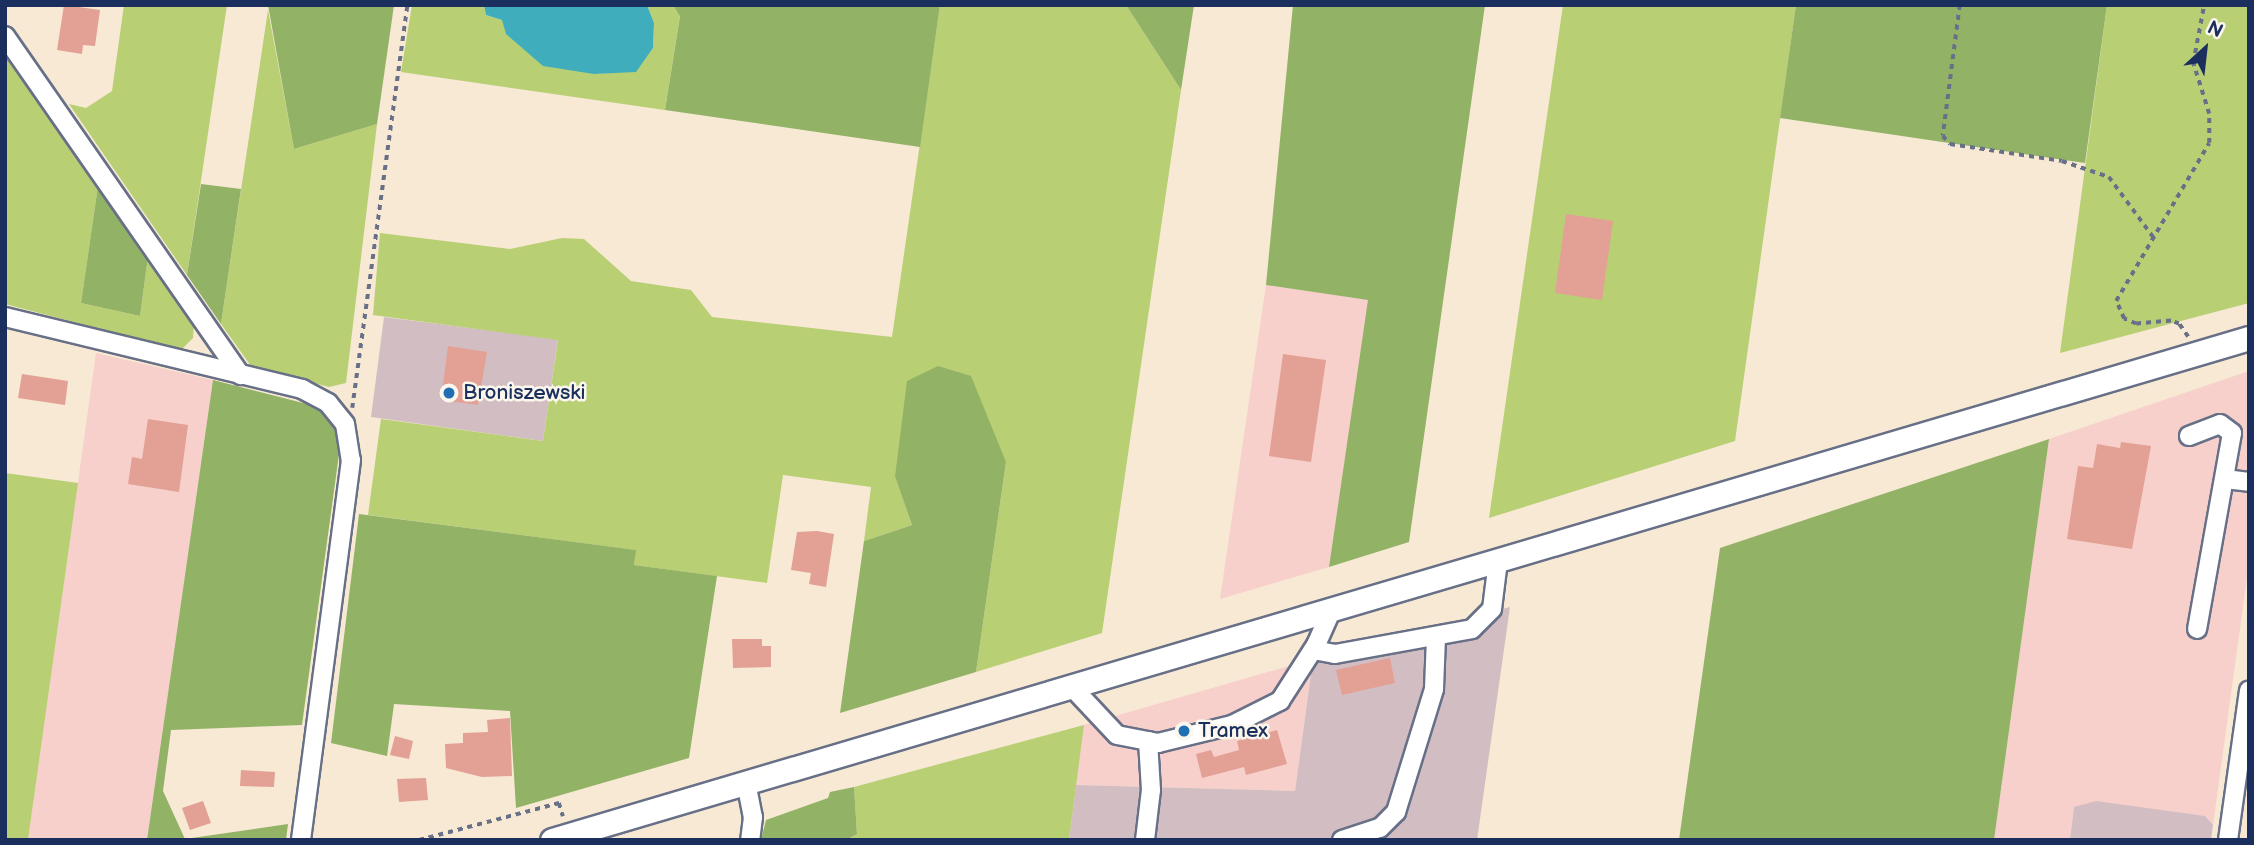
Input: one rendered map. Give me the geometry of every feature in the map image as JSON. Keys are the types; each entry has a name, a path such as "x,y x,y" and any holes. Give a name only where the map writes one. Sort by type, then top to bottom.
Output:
{"main road":[{"path":"560,838 2249,338"}],"street":[{"path":"5,36 241,375"},
{"path":"5,317 317,396 338,412 348,434 351,460 300,840"},
{"path":"2189,436 2220,424 2230,428 2225,479 2197,629"},
{"path":"2225,479 2249,482"},
{"path":"1313,650 1335,654 1472,629 1492,610 1497,561"},
{"path":"1071,686 1117,735 1158,743 1232,725 1280,701 1313,650 1332,609"},
{"path":"1342,840 1380,828 1396,812 1434,689 1438,667 1436,636"},
{"path":"2228,840 2249,690"},
{"path":"1145,840 1151,790 1148,741"},
{"path":"746,782 753,817 750,840"}],"path":[{"path":"348,434 407,5"},
{"path":"1960,5 1942,136 1950,144 2062,161 2109,177 2154,238"},
{"path":"2198,354 2179,324 2136,324 2117,310 2116,301 2127,278 2154,238 2209,143 2209,114 2193,63 2204,5"},
{"path":"419,840 559,803 560,838"}],"shaded area":[{"path":"1266,285 1369,300 1329,567 1220,599"},
{"path":"384,317 558,339 543,441 371,417"},
{"path":"96,353 213,380 147,840 28,840"},
{"path":"2249,371 2249,563 2213,825 2204,816 2074,807 2070,840 1994,840 2049,439"},
{"path":"1510,607 1477,840 1069,840 1076,785 1295,791 1313,659"},
{"path":"1313,659 1295,791 1076,785 1084,725"},
{"path":"2096,801 2205,816 2213,825 2211,840 2070,840 2074,807"}],"green space":[{"path":"124,5 227,5 187,275 69,104 86,108 112,91"},
{"path":"268,5 394,5 377,124 294,149"},
{"path":"412,5 484,5 486,15 502,20 594,74 636,71 653,48 654,23 647,5 673,5 680,15 665,110 401,72"},
{"path":"673,5 940,5 920,147 665,110 680,16"},
{"path":"940,5 1126,5 1181,90 1102,633 976,672 1006,462 895,477 912,525 864,541 871,487 783,475 767,583 634,565 635,550 368,515 381,419 543,441 558,340 373,315 380,233 510,249 562,238 584,239 631,281 691,290 712,317 892,337"},
{"path":"1126,5 1194,5 1181,90"},
{"path":"1293,5 1485,5 1409,542 1329,567 1368,300 1266,285"},
{"path":"1563,5 1796,5 1735,441 1489,518"},
{"path":"1796,5 2107,5 2085,163 1780,118"},
{"path":"2107,5 2249,5 2249,303 2060,353"},
{"path":"268,10 294,149 377,124 346,383 329,387 251,366 221,324"},
{"path":"5,50 98,186 81,303 140,316 148,257 194,323 193,338 181,350 5,304"},
{"path":"201,184 241,189 221,324 187,275"},
{"path":"98,186 148,257 140,316 81,303"},
{"path":"938,366 971,376 1006,462 976,672 840,713 864,541 912,525 895,477 907,381"},
{"path":"213,380 315,406 333,423 340,447 302,725 171,730 163,791 185,839 288,824 286,840 147,840"},
{"path":"2049,439 1994,840 1679,840 1720,548"},
{"path":"5,473 78,483 28,840 5,840"},
{"path":"359,514 636,550 634,565 717,576 689,758 516,808 510,711 394,704 387,756 331,743"},
{"path":"1084,725 1069,840 846,840 857,834 854,787"},
{"path":"854,787 857,834 846,840 761,840 766,820 828,798 830,792"}],"water":[{"path":"484,5 647,5 654,23 653,48 636,72 594,74 543,66 506,34 502,20 486,15"}],"building":[{"path":"64,5 100,10 95,46 83,45 82,54 57,50"},
{"path":"1566,214 1613,221 1602,300 1555,293"},
{"path":"448,346 487,352 478,405 441,400"},
{"path":"1283,354 1326,360 1311,462 1269,456"},
{"path":"22,374 68,381 65,405 18,398"},
{"path":"148,419 188,425 179,492 128,484 132,457 142,459"},
{"path":"2121,442 2151,446 2132,549 2067,539 2078,466 2093,468 2097,444 2120,448"},
{"path":"797,532 834,534 826,587 809,584 811,573 791,570"},
{"path":"732,639 762,639 762,646 771,646 771,667 733,668"},
{"path":"1390,658 1395,683 1342,695 1336,670"},
{"path":"510,718 512,776 482,777 446,768 445,744 463,743 463,733 488,732 487,720"},
{"path":"1277,730 1287,764 1246,775 1244,767 1202,778 1196,754 1211,750 1214,757 1239,750 1237,741"},
{"path":"395,736 413,741 409,759 390,755"},
{"path":"241,770 275,772 274,787 240,786"},
{"path":"426,778 428,800 399,802 397,779"},
{"path":"203,801 211,823 190,830 182,808"}],"place":[{"name":"Broniszewski","path":"449,393"},
{"name":"Tramex","path":"1184,731"}]}
